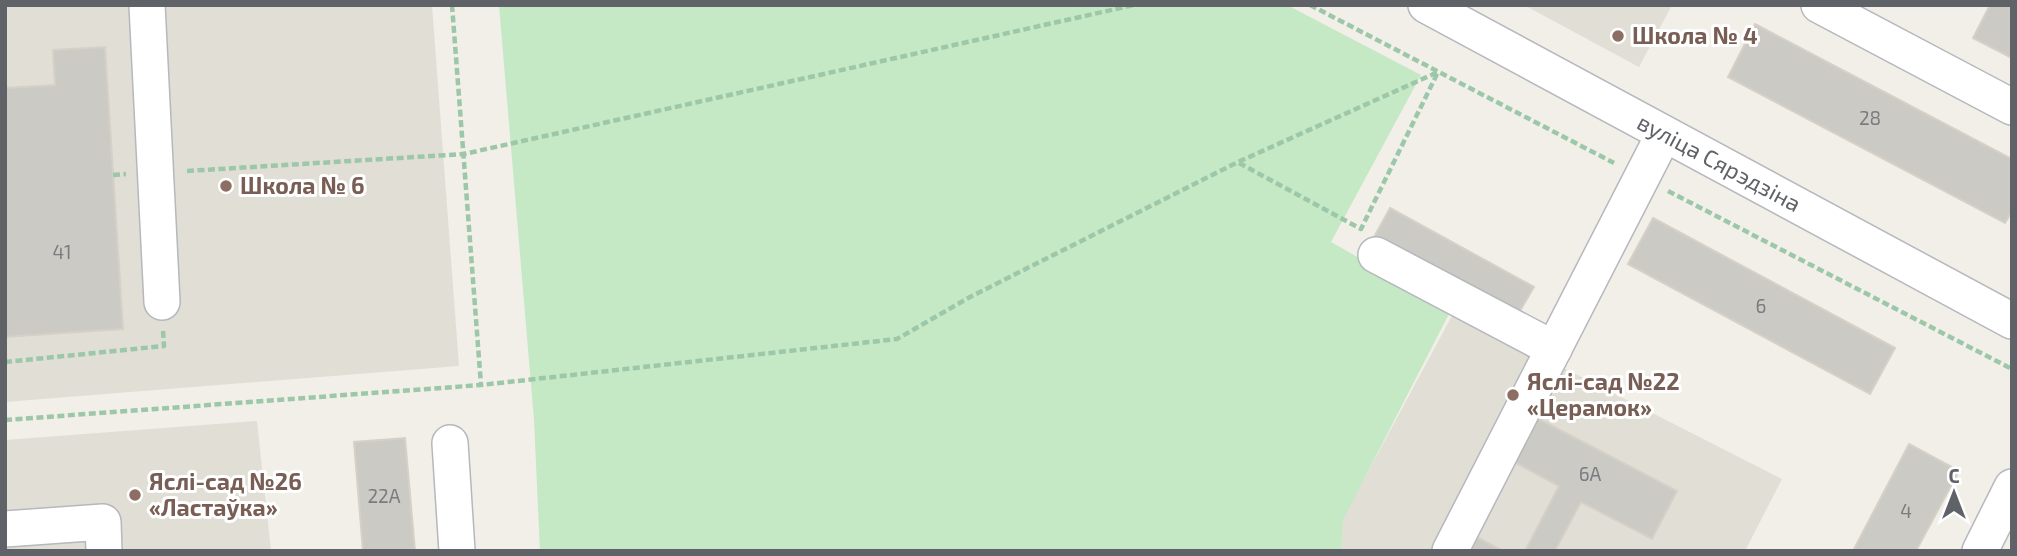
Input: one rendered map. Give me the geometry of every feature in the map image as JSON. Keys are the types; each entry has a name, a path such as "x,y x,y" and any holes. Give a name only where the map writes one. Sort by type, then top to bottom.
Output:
{"street":[{"path":"147,5 162,302"},
{"name":"вуліца Сярэдзіна","path":"1426,5 2011,318"},
{"path":"1830,8 2012,107"},
{"path":"1450,551 1664,134"},
{"path":"1376,255 1554,349"},
{"path":"450,443 457,551"},
{"path":"1980,551 2007,507"},
{"path":"5,529 103,522 104,551"}],"path":[{"path":"452,5 481,385"},
{"path":"113,175 464,155 1134,5"},
{"path":"5,420 481,385 897,339 970,297 1238,162 1438,72 1360,229 1238,162"},
{"path":"5,362 164,346 162,302"}],"shaded area":[{"name":"Школа № 6","path":"5,5 432,5 459,366 5,402"},
{"name":"Школа № 4","path":"1524,5 1672,5 1639,67"},
{"name":"Яслі-сад №22 «Церамок»","path":"1454,312 1782,479 1745,551 1341,551 1343,518"},
{"name":"Яслі-сад №26 «Ластаўка»","path":"257,421 271,551 5,551 5,440"}],"green space":[{"path":"499,5 1287,5 1421,75 1331,242 1451,310 1343,520 1341,551 540,551 534,420"}],"building":[{"path":"1990,5 2012,5 2012,58 1973,38"},
{"path":"1755,24 2012,159 2012,211 2005,223 1728,77"},
{"path":"105,47 123,329 5,337 5,88 55,85 53,50"},
{"path":"1390,208 1534,287 1517,316 1374,237"},
{"path":"1653,218 1895,348 1870,394 1628,264"},
{"path":"1537,418 1677,491 1652,539 1581,502 1555,551 1525,551 1559,486 1514,462"},
{"path":"405,438 415,551 363,551 354,442"},
{"path":"1909,444 1959,471 1916,551 1853,551"},
{"path":"1471,534 1503,551 1463,551"}],"place":[{"name":"Школа № 4","path":"1618,36"},
{"name":"Школа № 6","path":"226,186"},
{"name":"Яслі-сад №22 «Церамок»","path":"1513,395"},
{"name":"Яслі-сад №26 «Ластаўка»","path":"135,495"}]}
